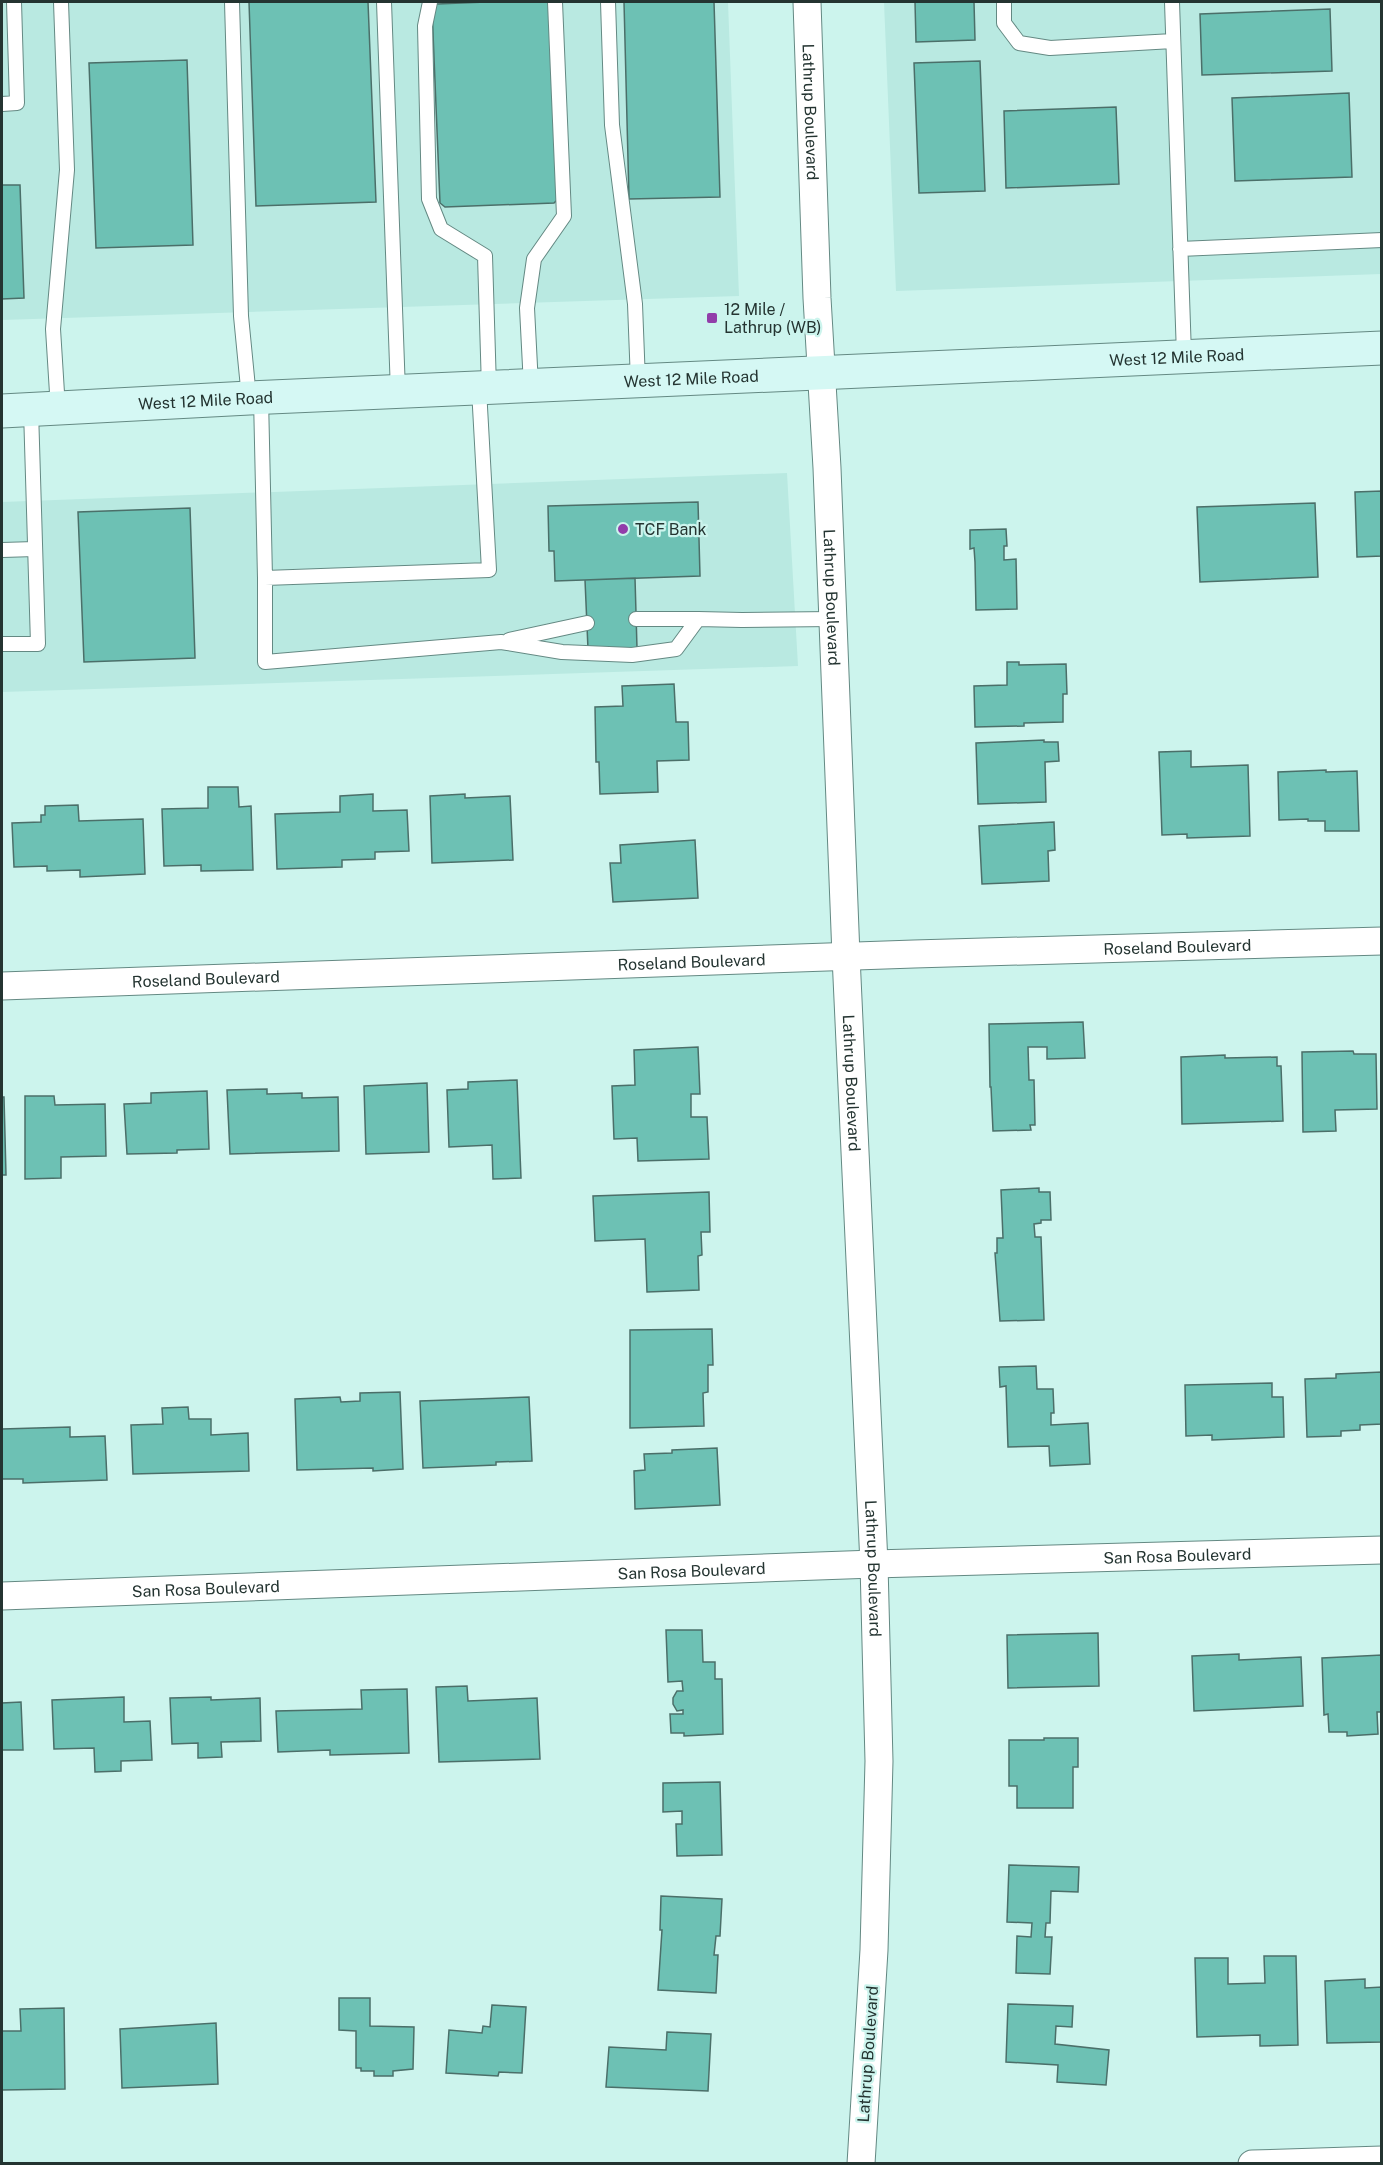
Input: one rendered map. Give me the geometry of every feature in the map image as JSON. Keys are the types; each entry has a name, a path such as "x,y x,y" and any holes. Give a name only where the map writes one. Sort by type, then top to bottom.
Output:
{"main road":[{"name":"West 12 Mile Road","path":"30,410 1184,355 1382,348"}],"street":[{"name":"Lathrup Boulevard","path":"807,2 817,298 874,1564 879,1761 874,1950 861,2163"},
{"name":"Roseland Boulevard","path":"2,986 846,956 1382,941"},
{"name":"San Rosa Boulevard","path":"2,1596 874,1564 1382,1550"},
{"path":"1252,2163 1382,2160"}],"lane":[{"path":"2,104 17,103 14,2"},
{"path":"2,644 38,644 30,410 53,328 67,170 62,2"},
{"path":"232,2 241,316 255,398 265,578 265,662 501,642 587,623"},
{"path":"384,2 398,392"},
{"path":"265,578 489,570 484,388 485,256 441,229 429,199 425,26 430,2"},
{"path":"531,386 527,308 534,259 564,216 555,2"},
{"path":"608,2 612,125 635,304 638,382"},
{"path":"1004,2 1004,23 1019,43 1050,48 1173,41"},
{"path":"1172,2 1184,355"},
{"path":"1180,249 1382,240"},
{"path":"2,550 35,549"},
{"path":"636,619 833,619"},
{"path":"501,642 562,652 632,655 676,649 698,619"}],"shaded area":[{"path":"2,2 728,2 739,296 2,320"},
{"path":"884,2 1381,2 1381,274 896,291"},
{"path":"787,473 798,666 2,692 2,502"}],"building":[{"path":"249,2 368,2 376,202 256,206"},
{"path":"549,2 559,198 554,203 445,207 440,203 432,9 437,4"},
{"path":"624,2 714,2 720,197 629,199"},
{"path":"915,2 974,2 975,40 916,42"},
{"path":"1330,9 1332,71 1202,75 1200,14"},
{"path":"187,60 193,245 96,248 89,63"},
{"path":"980,61 985,191 919,193 914,63"},
{"path":"1349,93 1352,177 1235,181 1232,98"},
{"path":"1116,107 1119,184 1006,188 1004,111"},
{"path":"2,185 20,185 24,298 2,299"},
{"path":"1382,491 1382,556 1357,557 1355,492"},
{"name":"TCF Bank","path":"698,502 700,576 555,581 554,551 549,551 548,506"},
{"path":"1315,503 1318,577 1200,582 1197,507"},
{"path":"190,508 195,658 84,662 78,512"},
{"path":"1006,529 1007,546 1004,546 1004,560 1016,559 1017,609 976,610 974,548 970,549 970,530"},
{"path":"635,578 637,648 588,649 585,580"},
{"path":"1007,662 1019,662 1019,665 1066,664 1067,694 1063,694 1063,722 975,727 974,686 1007,685"},
{"path":"674,684 676,722 688,722 689,760 657,761 658,792 600,794 599,762 596,762 595,707 623,706 622,686"},
{"path":"1044,740 1044,742 1058,742 1059,761 1045,762 1046,802 978,804 976,743"},
{"path":"1191,751 1191,767 1248,765 1250,836 1187,838 1187,834 1162,835 1159,752"},
{"path":"1326,770 1326,772 1357,771 1359,831 1325,831 1325,821 1279,820 1278,772"},
{"path":"208,787 238,787 239,807 251,806 253,870 201,871 201,865 164,866 162,809 208,808"},
{"path":"373,794 373,811 407,810 409,851 375,852 375,859 342,860 342,867 277,869 275,814 340,812 340,796"},
{"path":"465,794 465,798 510,796 513,860 432,863 430,796"},
{"path":"78,805 79,821 143,819 145,874 80,877 80,870 47,871 47,866 14,867 12,823 41,822 41,815 45,815 45,806"},
{"path":"1054,822 1055,850 1048,851 1049,881 982,884 979,826"},
{"path":"695,840 698,898 613,902 610,863 621,863 620,845"},
{"path":"1083,1022 1085,1058 1047,1059 1047,1047 1028,1047 1029,1080 1034,1080 1035,1125 1030,1125 1031,1130 993,1131 989,1024"},
{"path":"698,1047 700,1094 691,1094 691,1117 707,1117 709,1159 638,1161 637,1138 614,1139 612,1086 635,1085 634,1050"},
{"path":"1353,1051 1354,1054 1376,1054 1377,1109 1335,1110 1336,1131 1303,1132 1302,1052"},
{"path":"1225,1055 1225,1058 1277,1057 1277,1066 1281,1066 1283,1121 1182,1124 1181,1057"},
{"path":"517,1080 521,1178 493,1179 492,1145 449,1147 447,1090 468,1089 468,1082"},
{"path":"427,1083 429,1152 366,1154 364,1086"},
{"path":"267,1089 267,1094 302,1093 302,1098 338,1097 339,1151 230,1154 227,1090"},
{"path":"207,1091 209,1149 177,1150 177,1153 127,1154 124,1104 151,1103 151,1093"},
{"path":"25,1096 54,1096 55,1105 105,1104 106,1156 61,1157 61,1178 25,1179"},
{"path":"2,1097 4,1097 6,1175 2,1175"},
{"path":"1039,1188 1039,1192 1050,1192 1051,1220 1041,1220 1041,1223 1034,1224 1035,1237 1041,1237 1044,1320 1000,1321 995,1253 997,1253 997,1238 1003,1238 1001,1190"},
{"path":"709,1192 710,1232 701,1232 702,1255 698,1256 699,1290 647,1292 645,1239 595,1241 593,1196"},
{"path":"712,1329 713,1365 708,1365 708,1392 703,1393 704,1426 630,1428 630,1330"},
{"path":"1036,1366 1037,1389 1053,1389 1054,1413 1051,1413 1051,1425 1088,1423 1090,1464 1050,1466 1049,1446 1008,1447 1006,1386 1000,1387 999,1367"},
{"path":"1382,1372 1382,1424 1360,1425 1360,1430 1341,1431 1341,1436 1307,1437 1305,1379 1336,1378 1336,1374"},
{"path":"1272,1383 1272,1397 1283,1397 1284,1437 1212,1440 1212,1435 1186,1436 1185,1385"},
{"path":"400,1392 403,1469 297,1470 295,1399 340,1397 341,1402 360,1401 360,1393"},
{"path":"529,1397 532,1461 423,1468 420,1401"},
{"path":"188,1407 189,1419 211,1419 211,1435 248,1433 249,1471 133,1474 131,1425 163,1424 162,1408"},
{"path":"70,1427 70,1437 105,1436 107,1480 23,1483 23,1479 2,1479 2,1429"},
{"path":"717,1448 720,1505 635,1509 634,1471 645,1470 644,1454"},
{"path":"666,1630 702,1630 703,1662 715,1662 715,1679 722,1679 723,1734 684,1736 684,1733 671,1733 670,1714 683,1714 683,1710 677,1711 673,1698 677,1691 683,1691 682,1681 668,1682"},
{"path":"1098,1633 1099,1686 1008,1688 1007,1635"},
{"path":"1239,1654 1239,1660 1301,1657 1303,1706 1194,1711 1192,1656"},
{"path":"1382,1655 1382,1712 1377,1712 1378,1734 1347,1736 1347,1732 1329,1732 1328,1714 1324,1715 1322,1658"},
{"path":"467,1686 468,1701 537,1698 540,1759 439,1762 436,1687"},
{"path":"407,1689 409,1753 330,1755 330,1750 278,1752 276,1711 362,1709 361,1690"},
{"path":"124,1697 124,1722 150,1721 152,1760 121,1761 121,1771 95,1772 94,1748 54,1749 52,1700"},
{"path":"211,1697 211,1700 260,1698 261,1741 221,1742 222,1757 198,1758 198,1743 172,1744 170,1698"},
{"path":"21,1702 23,1750 2,1750 2,1703"},
{"path":"1044,1738 1078,1738 1078,1767 1073,1767 1073,1808 1017,1808 1017,1786 1009,1786 1009,1740 1044,1740"},
{"path":"720,1782 722,1855 677,1856 676,1824 682,1824 682,1811 663,1812 663,1783"},
{"path":"1009,1865 1079,1867 1078,1892 1051,1891 1050,1923 1046,1923 1045,1937 1052,1937 1050,1974 1016,1973 1017,1936 1031,1937 1032,1923 1007,1922"},
{"path":"661,1896 722,1899 720,1936 716,1936 714,1955 718,1955 716,1993 658,1990 662,1930 660,1930"},
{"path":"1264,1956 1296,1956 1298,2045 1260,2046 1260,2035 1197,2037 1195,1958 1228,1958 1228,1984 1265,1983"},
{"path":"1365,1979 1365,1988 1382,1987 1382,2042 1327,2043 1325,1981"},
{"path":"339,1998 370,1998 370,2026 414,2027 413,2069 393,2071 393,2076 374,2076 374,2071 361,2071 361,2068 356,2068 356,2031 339,2030"},
{"path":"1008,2004 1073,2006 1072,2027 1056,2026 1055,2044 1109,2050 1106,2085 1057,2082 1058,2065 1006,2062"},
{"path":"492,2005 526,2007 522,2073 499,2072 498,2076 446,2073 449,2030 482,2033 483,2026 490,2027"},
{"path":"64,2008 65,2089 2,2090 2,2031 21,2031 20,2009"},
{"path":"216,2023 218,2084 122,2088 120,2029"},
{"path":"667,2032 711,2034 708,2091 606,2087 609,2047 666,2050"}],"place":[{"name":"12 Mile / Lathrup (WB)","path":"712,318"},
{"name":"TCF Bank","path":"623,529"}]}
